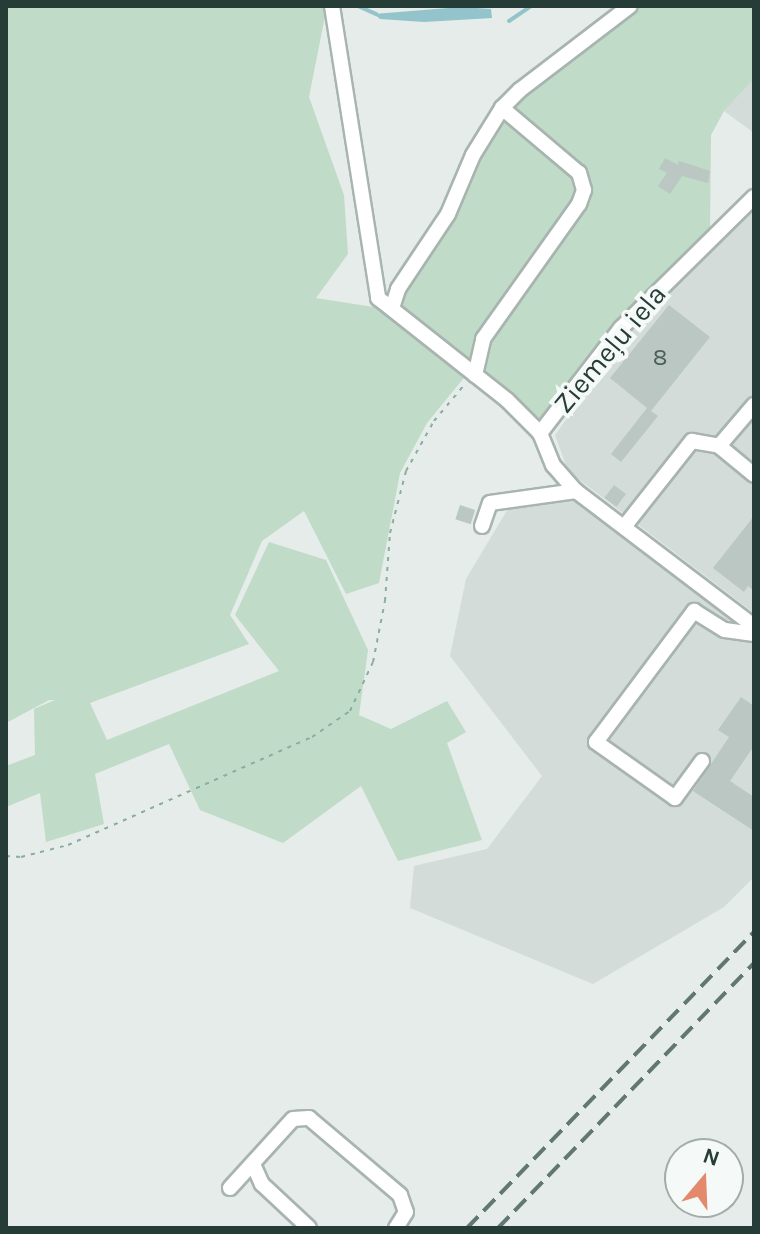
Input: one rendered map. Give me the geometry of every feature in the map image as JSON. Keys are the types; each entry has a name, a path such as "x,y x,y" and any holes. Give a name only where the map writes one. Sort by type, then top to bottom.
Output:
{"street":[{"path":"332,6 378,298 475,375 540,433"},
{"path":"392,308 398,289 448,214 473,155 502,108 520,90 630,6"},
{"path":"475,375 483,339 579,204 584,190 579,173 502,108"},
{"name":"Ziemeļu iela","path":"754,197 621,328 540,433 553,465 576,491 754,626"},
{"path":"719,446 754,405"},
{"path":"624,527 692,441 719,446 754,475"},
{"path":"482,526 490,503 576,491"},
{"path":"702,761 675,798 596,742 694,611 725,630 754,634"},
{"path":"230,1188 293,1119 309,1118 400,1195 406,1212 396,1228"},
{"path":"253,1164 262,1184 309,1228"}],"path":[{"path":"6,856 21,857 68,845 312,737 350,711 373,662 385,601 390,533 406,471 434,421 475,375"}],"shaded area":[{"path":"754,79 754,133 724,111"},
{"path":"754,207 754,613 568,471 555,435 638,319"},
{"path":"574,500 754,637 754,877 724,907 593,984 410,908 414,866 487,849 542,776 450,656 466,579 509,507"}],"green space":[{"path":"6,6 327,6 309,97 344,195 348,254 316,298 386,309 505,103 627,6 754,6 754,79 724,111 711,135 710,230 635,303 540,423 467,374 427,423 400,473 379,583 346,594 304,511 262,541 230,615 249,644 90,703 107,740 279,671 235,615 269,542 326,560 368,650 359,715 391,729 447,701 466,732 447,743 482,840 398,861 361,786 283,843 200,810 169,744 95,774 104,824 46,842 40,793 6,807 6,766 35,755 34,709 55,700 49,700 6,723"}],"water":[{"path":"461,7 491,9 492,18 424,22 380,19 374,14"}],"building":[{"path":"665,158 678,165 679,161 710,171 708,183 682,176 670,194 658,186 667,173 659,169"},
{"path":"669,305 710,337 651,411 658,416 621,462 611,454 647,408 610,378"},
{"path":"614,485 626,494 616,507 604,498"},
{"path":"460,505 475,510 471,524 455,519"},
{"path":"754,516 754,591 748,586 744,592 713,568"},
{"path":"741,697 754,706 754,746 730,781 754,797 754,831 693,791 729,737 718,730"}],"waterway":[{"path":"358,6 376,14"},
{"path":"509,21 531,6"}],"railway":[{"path":"467,1228 754,932"},
{"path":"498,1228 754,963"}]}
